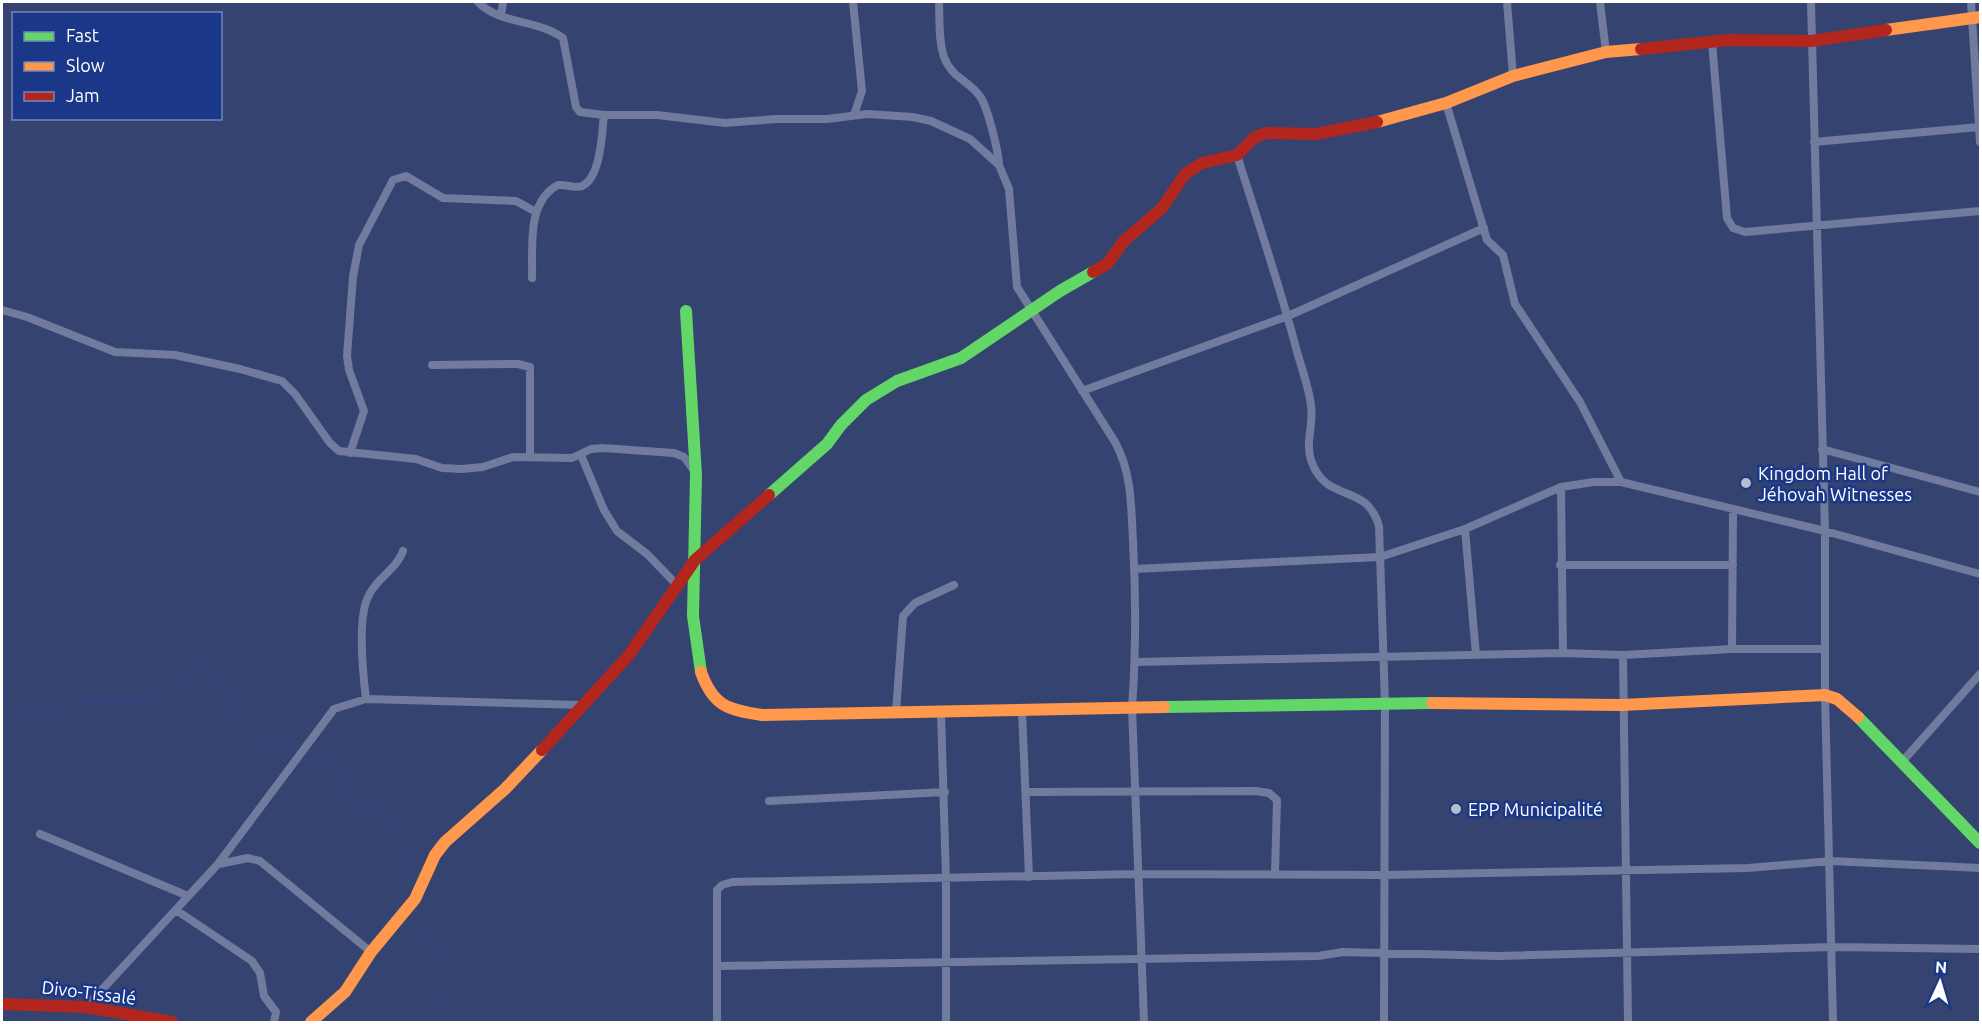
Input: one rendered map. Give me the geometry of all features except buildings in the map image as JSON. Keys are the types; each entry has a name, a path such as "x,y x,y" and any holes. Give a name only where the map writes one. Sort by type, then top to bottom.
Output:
{"street":[{"path":"478,2 487,11 533,23 563,38 576,107 580,112 604,115 657,115 725,123 776,119 827,119 855,115 913,117 931,121 970,139 999,165"},
{"path":"501,15 503,2"},
{"path":"853,2 862,91 855,115"},
{"path":"939,2 939,30 944,58 960,80 982,99 998,144 999,165 1010,189 1013,208 1015,279 1030,310 1125,459 1130,480 1135,662 1132,708 1144,1023"},
{"path":"1507,2 1513,76"},
{"path":"1600,2 1606,52"},
{"path":"1811,2 1825,531 1825,695 1831,861 1833,1023"},
{"path":"1971,2 1976,18 1980,142"},
{"path":"311,1023 345,992 371,952 415,899 435,855 445,842 505,789 629,655 676,584 695,560 827,444 841,425 866,399 897,381 961,358 1030,310 1107,264 1124,241 1162,208 1185,174 1202,163 1237,155 1255,137 1267,134 1334,132 1446,103 1513,76 1606,52 1712,42 1811,41 1976,18"},
{"path":"1712,42 1727,218 1733,228 1745,231 1980,211"},
{"path":"1446,103 1487,240 1503,255 1507,264 1508,279 1515,304 1580,402 1621,482"},
{"path":"532,278 536,212 553,188 565,184 577,187 586,183 601,153 604,115"},
{"path":"1814,142 1979,126"},
{"path":"1237,155 1288,316 1312,407 1308,440 1310,458 1318,477 1331,488 1363,499 1374,510 1379,525 1385,703 1384,1023"},
{"path":"350,453 364,411 349,370 347,356 353,277 359,245 393,180 406,176 442,198 516,201 536,212"},
{"path":"1082,391 1288,316 1484,228"},
{"path":"2,310 27,317 115,352 175,354 282,381 295,394 330,443 339,451 416,459 442,468 462,469 483,467 513,457 572,458 591,449 602,448 674,453 684,457 696,473"},
{"path":"687,311 696,473 694,619 700,665 708,690 720,704 738,712 762,715 941,713 1385,703 1622,705 1825,695 1851,710 1980,843"},
{"path":"432,365 518,364 530,367 530,456"},
{"path":"1822,449 1980,492"},
{"path":"581,455 604,510 617,531 647,554 676,584"},
{"path":"1134,569 1380,557 1465,529 1561,487 1594,482 1621,482 1825,531 1980,574"},
{"path":"1561,487 1560,565 1563,653"},
{"path":"1732,649 1733,510"},
{"path":"1465,529 1476,655"},
{"path":"366,699 362,661 364,608 368,596 399,563 403,550"},
{"path":"1560,565 1733,565"},
{"path":"896,712 903,616 915,603 954,585"},
{"path":"1135,662 1563,653 1623,656 1732,649 1825,649"},
{"path":"1623,656 1628,1023"},
{"path":"1902,762 1980,674"},
{"path":"86,1007 218,864 334,709 366,699 582,705"},
{"path":"1022,710 1029,877"},
{"path":"941,713 945,792 946,1023"},
{"path":"1027,792 1256,791 1269,793 1277,800 1278,812 1275,873"},
{"path":"769,801 945,792"},
{"path":"40,834 188,896"},
{"path":"218,864 248,858 260,861 371,952"},
{"path":"717,1023 717,890 722,885 732,882 1137,874 1383,875 1748,868 1831,861 1980,868"},
{"path":"176,910 245,955 257,967 264,996 276,1012 274,1023"},
{"path":"718,966 945,960 1318,956 1343,952 1627,954 1833,947 1980,949"},
{"name":"Divo-Tissalé","path":"2,1004 86,1007 172,1023"}],"waterway":[{"path":"2,701 17,707 48,709 82,702 149,702 177,683 197,660 232,702 237,711 241,733 248,738 279,742 299,751"},
{"path":"304,753 334,764 344,796 350,806 373,811 392,828 419,882"},
{"path":"423,889 432,908 431,950 442,960 450,976 440,1010 440,1022"}],"traffic: fast":[{"path":"769,495 827,444 841,425 866,400 897,381 961,358 1060,291 1093,272"},
{"path":"686,311 696,475 693,616 701,672"},
{"path":"1164,707 1432,703"},
{"path":"1858,717 1980,843"}],"traffic: slow":[{"path":"1886,30 1980,17"},
{"path":"1377,122 1446,103 1513,76 1606,52 1641,49"},
{"path":"701,672 711,692 723,704 740,711 762,715 1164,707"},
{"path":"1432,703 1622,705 1825,695 1837,699 1858,717"},
{"path":"311,1022 345,992 371,952 415,899 435,855 445,842 505,789 542,750"}],"traffic: jam":[{"path":"1641,49 1728,40 1811,41 1886,30"},
{"path":"1093,272 1107,264 1124,241 1162,208 1185,174 1202,163 1237,155 1255,137 1267,133 1316,134 1377,122"},
{"path":"542,750 629,655 695,560 769,495"},
{"path":"2,1004 86,1007 172,1022"}],"place":[{"name":"Kingdom Hall of Jéhovah Witnesses","path":"1746,483"},
{"name":"EPP Municipalité","path":"1456,809"}]}
